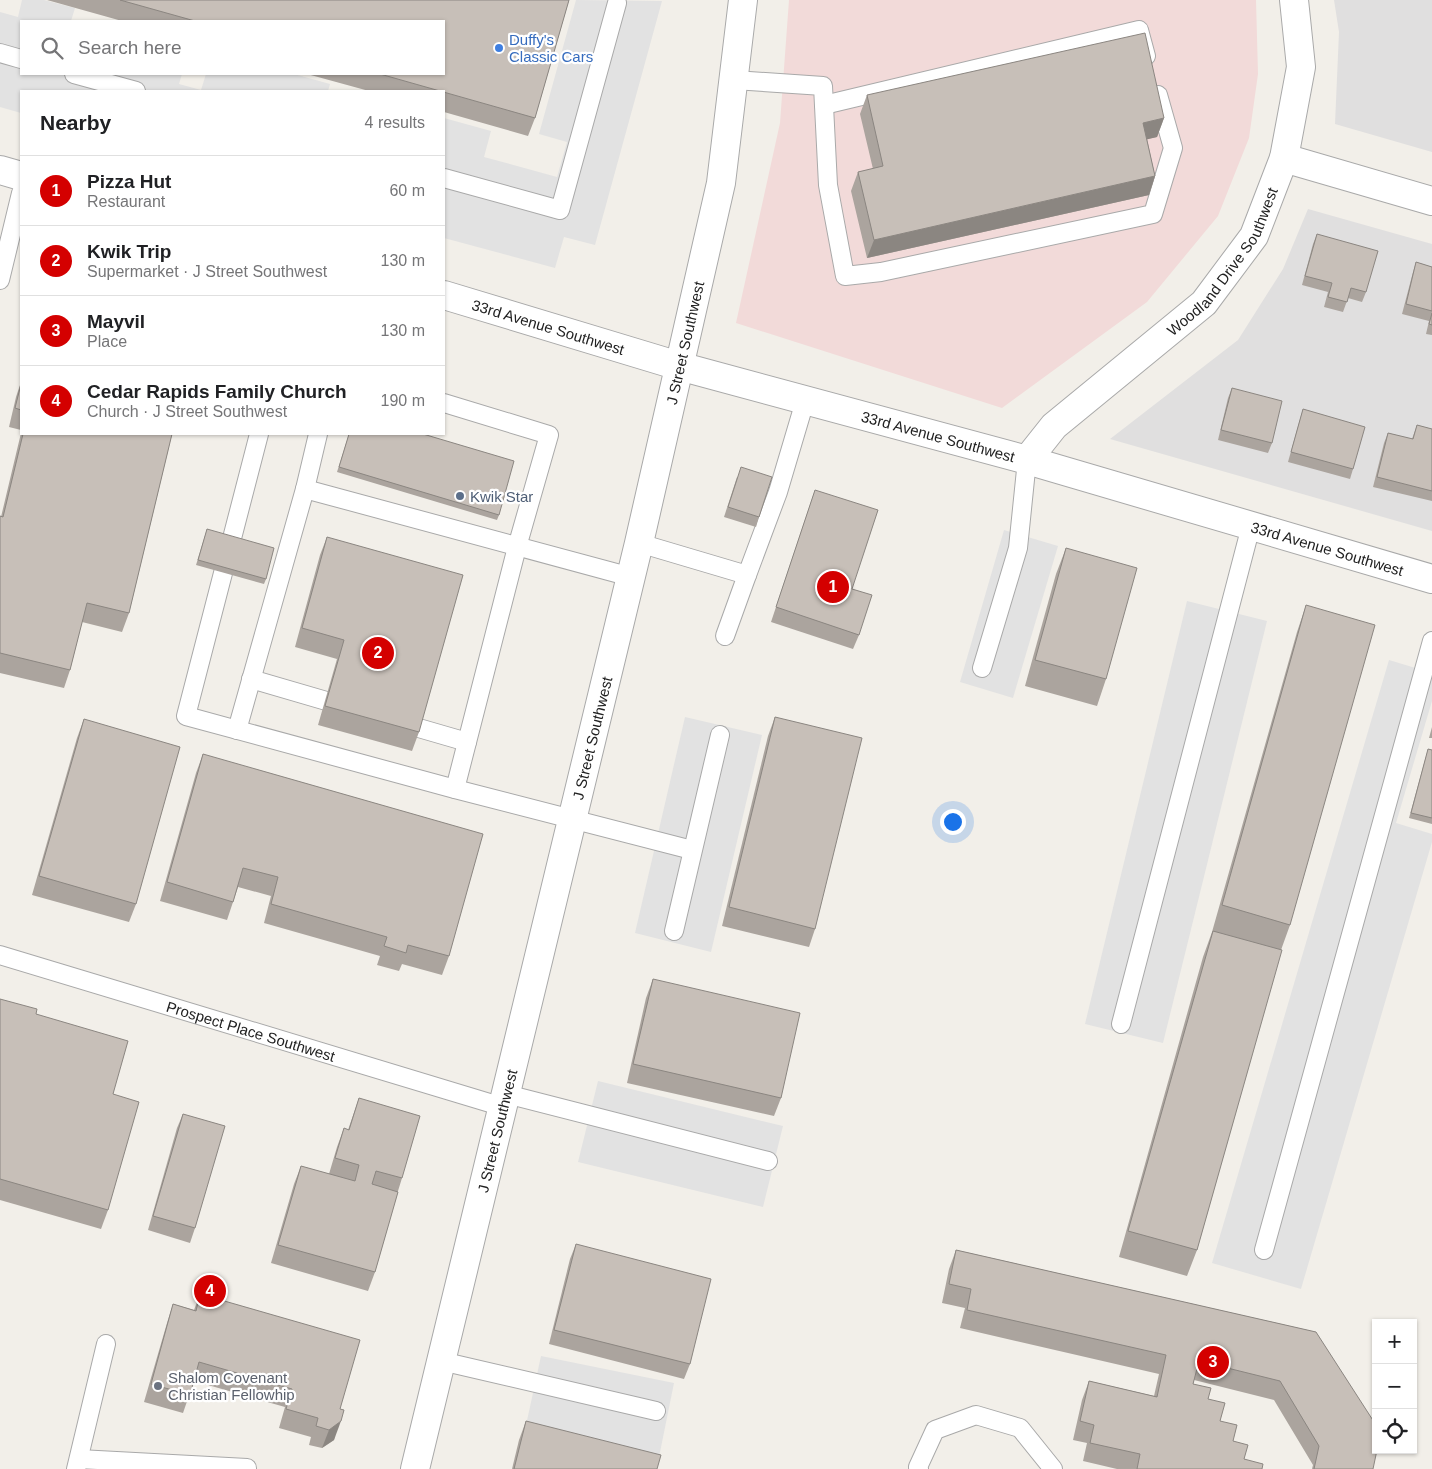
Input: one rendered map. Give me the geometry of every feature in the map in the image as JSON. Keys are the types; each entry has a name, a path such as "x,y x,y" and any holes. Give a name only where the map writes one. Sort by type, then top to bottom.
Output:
{"street":[{"name":"J Street Southwest","path":"415,1469 639,544 721,183 743,0"},
{"name":"Woodland Drive Southwest","path":"1027,460 1054,426 1204,302 1254,236 1284,158 1301,66 1294,0"},
{"path":"1284,158 1432,200"},
{"path":"0,170 20,176"},
{"name":"33rd Avenue Southwest","path":"445,295 679,366 1027,460 1432,579"}],"lane":[{"path":"445,178 560,210 617,3"},
{"path":"734,80 823,86 824,106 828,185 845,276 881,272 1153,214 1173,148 1139,30 824,106"},
{"path":"0,53 20,59"},
{"path":"78,75 132,90"},
{"path":"0,280 20,197"},
{"path":"724,636 778,492 805,401"},
{"path":"445,403 549,435 517,547 454,789"},
{"path":"259,435 186,716 454,789 692,850"},
{"path":"237,730 305,489 318,435"},
{"path":"982,668 1018,548 1027,460"},
{"path":"305,489 631,577"},
{"path":"1121,1024 1251,526"},
{"path":"639,544 747,574"},
{"path":"1264,1250 1432,641"},
{"path":"251,679 364,712"},
{"path":"382,717 467,742"},
{"path":"674,931 720,735"},
{"name":"Prospect Place Southwest","path":"0,955 504,1100 768,1161"},
{"path":"106,1344 78,1464 247,1468"},
{"path":"441,1361 656,1411"},
{"path":"919,1469 918,1467 935,1430 976,1415 1020,1428 1053,1469"}],"shaded area":[{"path":"22,0 44,0 75,8 71,20 20,20 20,75 182,75 179,84 201,90 20,90 20,113 0,107 0,12 18,17"},
{"path":"576,0 662,1 595,245 564,237 555,268 445,238 445,118 491,131 484,157 557,177 567,142 539,134"},
{"path":"789,0 1256,0 1258,74 1249,138 1218,216 1147,302 1002,408 736,323 780,123"},
{"path":"1334,0 1432,0 1432,152 1335,124 1339,32"},
{"path":"206,75 298,75 330,84 328,90 201,90"},
{"path":"1308,209 1432,244 1432,531 1110,439 1238,340 1283,269"},
{"path":"1004,530 1058,546 1013,698 960,682"},
{"path":"1187,601 1267,621 1163,1043 1085,1024"},
{"path":"1389,660 1432,673 1432,701 1396,823 1432,834 1432,842 1301,1289 1212,1263"},
{"path":"685,717 762,735 711,952 635,933"},
{"path":"598,1081 783,1126 763,1207 578,1162"},
{"path":"541,1356 674,1383 657,1467 523,1439"}],"building":[{"name":"Duffy's Classic Cars","path":"120,0 569,0 535,118 445,92 445,90 436,90 384,75 445,75 445,20 191,20"},
{"path":"1145,33 1164,118 1143,123 1155,176 874,240 858,172 883,166 867,95"},
{"path":"1317,234 1378,251 1366,292 1351,288 1347,302 1328,297 1332,283 1305,276"},
{"path":"1416,262 1432,267 1432,311 1406,304"},
{"path":"1432,313 1432,325 1429,324"},
{"path":"20,388 20,410 15,408"},
{"path":"1232,388 1282,401 1272,443 1221,430"},
{"path":"1303,409 1365,427 1353,469 1291,452"},
{"path":"1417,425 1432,429 1432,491 1377,477 1388,433 1413,439"},
{"path":"23,435 172,435 129,613 87,603 70,670 0,653 0,516 3,517"},
{"name":"Kwik Star","path":"349,435 426,435 514,461 499,515 339,467"},
{"path":"741,467 772,477 759,517 728,507"},
{"path":"815,490 878,510 852,589 872,595 859,635 776,607"},
{"path":"207,529 274,548 266,579 198,560"},
{"path":"327,537 463,575 419,732 325,706 344,640 302,628"},
{"path":"1066,548 1137,568 1106,679 1035,660"},
{"path":"1306,605 1375,625 1290,925 1222,905"},
{"path":"775,717 862,738 815,929 729,907"},
{"path":"84,719 180,747 136,904 39,876"},
{"path":"1428,749 1432,750 1432,818 1411,813"},
{"path":"203,754 483,834 449,956 408,945 406,953 384,946 387,937 271,904 278,877 243,868 233,902 167,882"},
{"path":"1213,931 1282,950 1197,1250 1128,1231"},
{"path":"653,979 800,1013 781,1098 633,1064"},
{"path":"0,999 37,1009 36,1014 128,1041 113,1094 139,1102 108,1210 0,1179"},
{"path":"359,1098 420,1116 402,1178 376,1171 372,1184 398,1192 375,1272 278,1245 301,1166 355,1181 359,1165 335,1158 344,1128 349,1130"},
{"path":"183,1114 225,1126 195,1228 153,1216"},
{"path":"576,1244 711,1279 690,1364 554,1330"},
{"path":"956,1250 1316,1332 1372,1419 1372,1454 1376,1454 1373,1469 1314,1469 1319,1446 1280,1381 1199,1361 1193,1384 1211,1388 1208,1399 1225,1403 1220,1421 1237,1425 1233,1441 1248,1445 1244,1459 1263,1464 1262,1469 1137,1469 1140,1454 1090,1443 1094,1425 1080,1421 1089,1381 1157,1397 1166,1355 967,1310 971,1289 949,1284"},
{"path":"200,1294 360,1340 340,1409 344,1410 341,1421 329,1430 316,1426 318,1418 286,1409 292,1389 199,1362 190,1395 151,1384 173,1304 196,1311"},
{"path":"526,1421 661,1455 657,1469 514,1469"}],"place":[{"name":"Duffy's Classic Cars","path":"499,48"},
{"name":"Kwik Star","path":"460,496"},
{"name":"Pizza Hut","path":"833,587"},
{"name":"Kwik Trip","path":"378,653"},
{"name":"Cedar Rapids Family Church","path":"210,1291"},
{"name":"Mayvil","path":"1213,1362"},
{"name":"Shalom Covenant Christian Fellowhip","path":"158,1386"}]}
